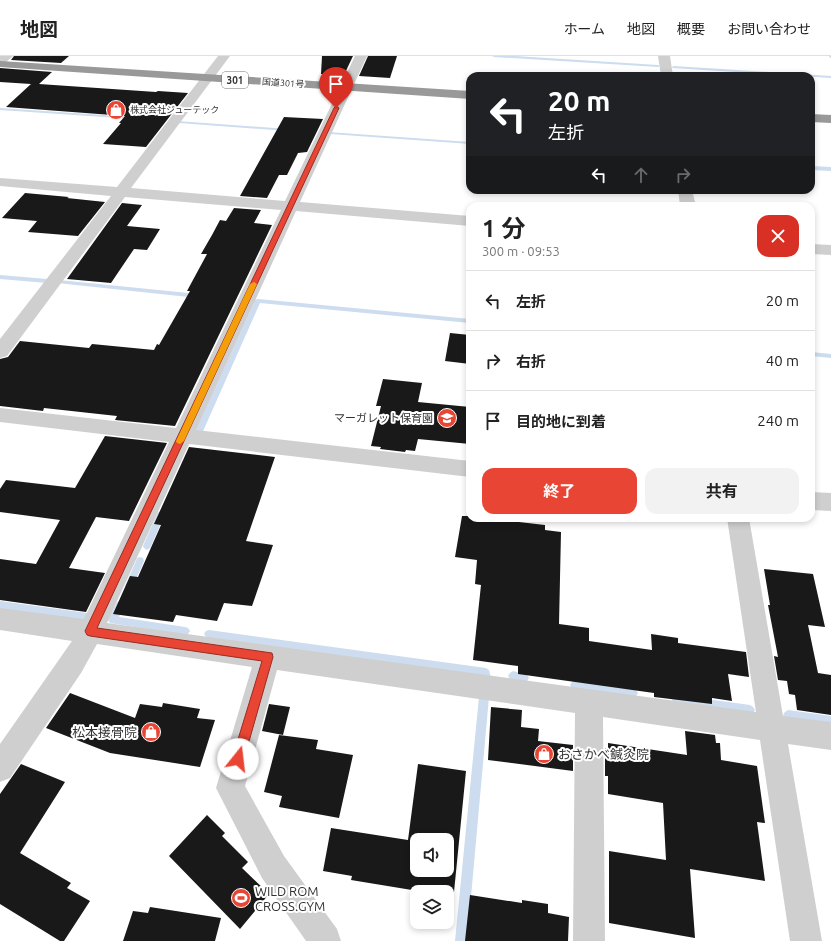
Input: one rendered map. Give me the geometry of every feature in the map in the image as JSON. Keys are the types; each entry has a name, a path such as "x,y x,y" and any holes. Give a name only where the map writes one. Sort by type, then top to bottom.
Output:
{"highway":[{"name":"国道301号","path":"0,63 466,96"},
{"path":"815,118 831,120"}],"street":[{"path":"0,63 7,56"},
{"path":"0,352 224,56"},
{"path":"0,768 72,664 90,631 361,56"},
{"path":"664,56 666,72"},
{"path":"0,182 466,221"},
{"path":"815,249 831,250"},
{"path":"0,415 466,469"},
{"path":"815,501 831,502"},
{"path":"739,522 806,941"},
{"path":"0,618 831,736"},
{"path":"268,657 230,788 273,867 324,941"},
{"path":"589,702 589,941"}],"building":[{"path":"14,56 69,56 61,63 11,60"},
{"path":"322,56 353,56 344,75 321,74"},
{"path":"368,56 397,56 390,78 359,76"},
{"path":"0,68 52,72 39,84 188,93 146,147 103,144 125,116 6,107 31,84 0,82"},
{"path":"284,117 323,119 307,152 298,153 287,175 279,175 267,198 240,196"},
{"path":"25,193 105,202 78,236 28,232 37,221 2,218"},
{"path":"122,203 142,205 127,226 160,229 147,250 134,249 111,283 67,279"},
{"path":"234,208 261,210 254,223 272,225 175,426 115,420 117,416 44,408 43,411 0,406 0,359 8,357 20,341 89,348 92,344 154,350 157,344 159,345 190,291 187,291 207,254 201,254 220,220 226,221"},
{"path":"450,333 466,335 466,364 445,361"},
{"path":"383,379 422,383 418,402 466,407 466,444 418,439 415,451 406,450 405,452 380,449 381,447 371,446 381,406 376,406"},
{"path":"105,436 167,443 129,521 96,517 69,568 105,573 86,612 0,600 0,559 36,564 60,520 0,512 0,489 6,480 75,488"},
{"path":"189,447 275,457 246,541 273,545 252,606 224,603 217,621 176,615 173,622 113,614 130,576 138,577 161,525 154,524"},
{"path":"462,516 466,516 466,522 518,522 545,525 545,530 561,532 559,624 589,628 589,641 652,650 651,634 678,638 678,643 746,652 749,677 728,674 732,701 712,698 712,704 654,697 654,693 518,674 518,666 473,660 481,585 475,584 477,560 455,557"},
{"path":"764,569 813,574 825,627 808,625 818,673 831,675 831,715 797,710 795,695 789,694 787,681 778,680 774,656 778,657 768,605 770,605"},
{"path":"70,693 135,718 140,704 162,707 163,703 200,709 197,718 215,720 200,767 110,753 46,728"},
{"path":"269,704 290,707 283,735 262,731"},
{"path":"491,707 522,710 521,727 539,729 538,741 573,745 573,771 488,760"},
{"path":"685,731 715,735 716,743 720,743 721,760 757,766 765,823 757,822 765,881 690,869 695,938 609,923 609,851 666,860 663,803 608,794 608,776 605,776 605,748 608,749 608,743 687,755"},
{"path":"279,735 318,740 316,749 353,755 339,818 279,807 282,796 264,792"},
{"path":"21,764 65,782 20,853 71,883 67,888 90,901 64,941 60,941 0,904 0,794"},
{"path":"418,764 466,771 454,892 454,885 410,885 410,890 351,880 352,876 323,871 331,828 408,840"},
{"path":"207,815 225,833 222,836 248,862 242,868 269,894 240,929 169,856"},
{"path":"470,895 522,903 522,900 548,904 548,913 569,917 568,941 465,941"},
{"path":"150,907 221,918 215,941 123,941 133,911 148,913"}],"waterway":[{"path":"494,56 658,66"},
{"path":"674,67 752,72"},
{"path":"815,76 831,77"},
{"path":"0,109 133,118"},
{"path":"179,122 288,130"},
{"path":"330,133 466,143"},
{"path":"815,168 831,169"},
{"path":"0,277 47,281"},
{"path":"59,282 198,296"},
{"path":"200,429 258,301"},
{"path":"258,301 466,321"},
{"path":"815,354 831,356"},
{"path":"147,546 161,514"},
{"path":"129,586 140,561"},
{"path":"0,605 87,617"},
{"path":"120,605 113,620 185,631"},
{"path":"209,634 486,673 486,678"},
{"path":"513,676 524,678"},
{"path":"575,685 633,693"},
{"path":"461,941 484,697"},
{"path":"677,700 750,710"},
{"path":"788,715 831,721"}],"slow traffic":[{"path":"180,441 254,284"}],"place":[{"name":"株式会社ジューテック","path":"116,110"},
{"name":"マーガレット保育園","path":"447,418"},
{"name":"松本接骨院","path":"151,732"},
{"name":"おさかべ鍼灸院","path":"544,754"},
{"name":"WILD ROM CROSS.GYM","path":"241,898"}],"route":[{"path":"238,759 268,657 90,631 336,108"}]}
